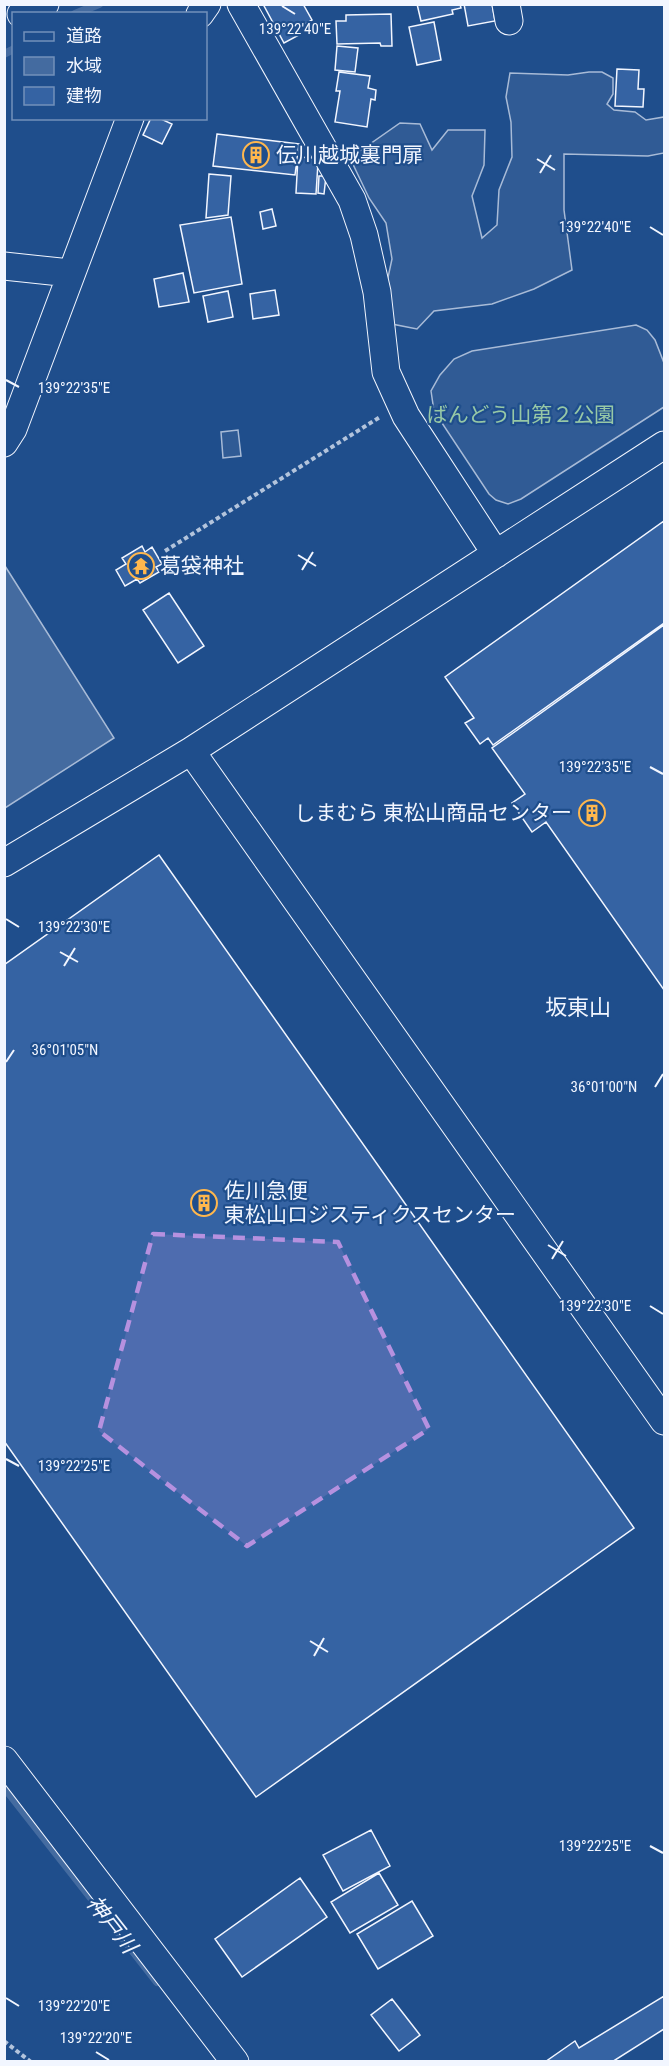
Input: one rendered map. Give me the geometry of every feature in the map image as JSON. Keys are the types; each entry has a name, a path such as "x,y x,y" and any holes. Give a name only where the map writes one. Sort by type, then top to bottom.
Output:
{"street":[{"path":"26,12 45,4"},
{"path":"241,4 352,200 364,235 377,291 386,372 401,404 496,555"},
{"path":"4,442 13,429 69,273 129,120"},
{"path":"4,266 69,273"},
{"path":"4,863 191,751 664,445"},
{"path":"191,751 664,1421"},
{"path":"4,1760 235,2061"}],"path":[{"path":"165,551 401,404"},
{"path":"4,2041 31,2061"}],"highlighted area":[{"path":"153,1234 338,1242 429,1429 247,1546 99,1431"}],"shaded area":[{"path":"602,72 613,78 613,94 607,104 614,110 635,112 646,120 664,117 664,153 648,156 564,154 564,210 572,270 534,289 492,304 434,311 417,329 392,324 387,282 392,259 386,223 369,198 350,158 400,123 420,124 432,150 448,130 485,130 484,165 472,196 482,238 497,225 499,190 512,157 511,122 506,97 510,73 568,75"},
{"name":"ばんどう山第２公園","path":"636,325 647,330 655,340 664,363 664,407 521,499 508,504 496,500 489,494 434,411 431,391 440,375 454,359 472,351"},
{"path":"238,430 241,456 223,458 221,432"}],"water":[{"path":"5,566 114,738 4,808"}],"building":[{"path":"263,4 303,4 312,20 296,29 299,35 284,43"},
{"path":"417,4 460,4 461,8 452,10 453,14 421,21"},
{"path":"464,4 492,4 495,21 468,26"},
{"path":"391,14 392,46 381,46 380,43 337,44 336,21 346,21 346,15"},
{"path":"434,22 441,60 417,65 409,27"},
{"path":"337,46 358,48 355,72 335,70"},
{"path":"617,69 639,70 638,89 644,89 643,107 615,106"},
{"path":"339,72 370,76 368,88 376,90 375,100 371,99 367,127 335,122 340,91 336,91"},
{"path":"150,120 163,120 172,124 162,144 143,135"},
{"name":"伝川越城裏門扉","path":"217,134 299,144 295,175 213,166"},
{"path":"298,157 315,158 315,162 318,163 316,194 296,193"},
{"path":"209,174 231,176 228,215 206,218"},
{"path":"319,176 326,176 324,194 318,193"},
{"path":"272,209 276,226 263,229 260,212"},
{"path":"231,217 242,284 194,293 180,225"},
{"path":"183,273 189,302 159,307 154,279"},
{"path":"275,290 279,315 253,319 250,294"},
{"path":"228,291 233,317 208,322 203,296"},
{"path":"664,521 664,623 493,745 488,738 480,744 465,723 474,718 445,677"},
{"name":"葛袋神社","path":"142,546 145,552 152,547 162,564 156,567 159,572 140,583 137,579 125,586 116,570 126,564 122,558"},
{"path":"169,593 204,646 178,663 143,610"},
{"name":"しまむら 東松山商品センター","path":"664,625 664,990 546,822 532,832 512,803 525,794 492,748"},
{"name":"佐川急便 東松山ロジスティクスセンター","path":"159,855 634,1528 256,1797 4,1441 4,965"},
{"path":"371,1830 390,1866 343,1891 323,1855"},
{"path":"379,1873 398,1905 350,1933 331,1902"},
{"path":"300,1878 327,1917 242,1977 215,1939"},
{"path":"412,1901 433,1936 378,1969 357,1934"},
{"path":"664,1996 664,2029 612,2062 545,2062 575,2041 579,2048"},
{"path":"392,1999 420,2035 399,2051 371,2015"}],"waterway":[{"path":"80,12 99,4"},
{"path":"4,54 12,50"},
{"name":"神戸川","path":"4,1787 157,1982"}],"place":[{"name":"伝川越城裏門扉","path":"256,155"},
{"name":"葛袋神社","path":"141,566"},
{"name":"しまむら 東松山商品センター","path":"592,813"},
{"name":"佐川急便 東松山ロジスティクスセンター","path":"204,1203"}],"district":[{"name":"坂東山","path":"578,1007"}]}
